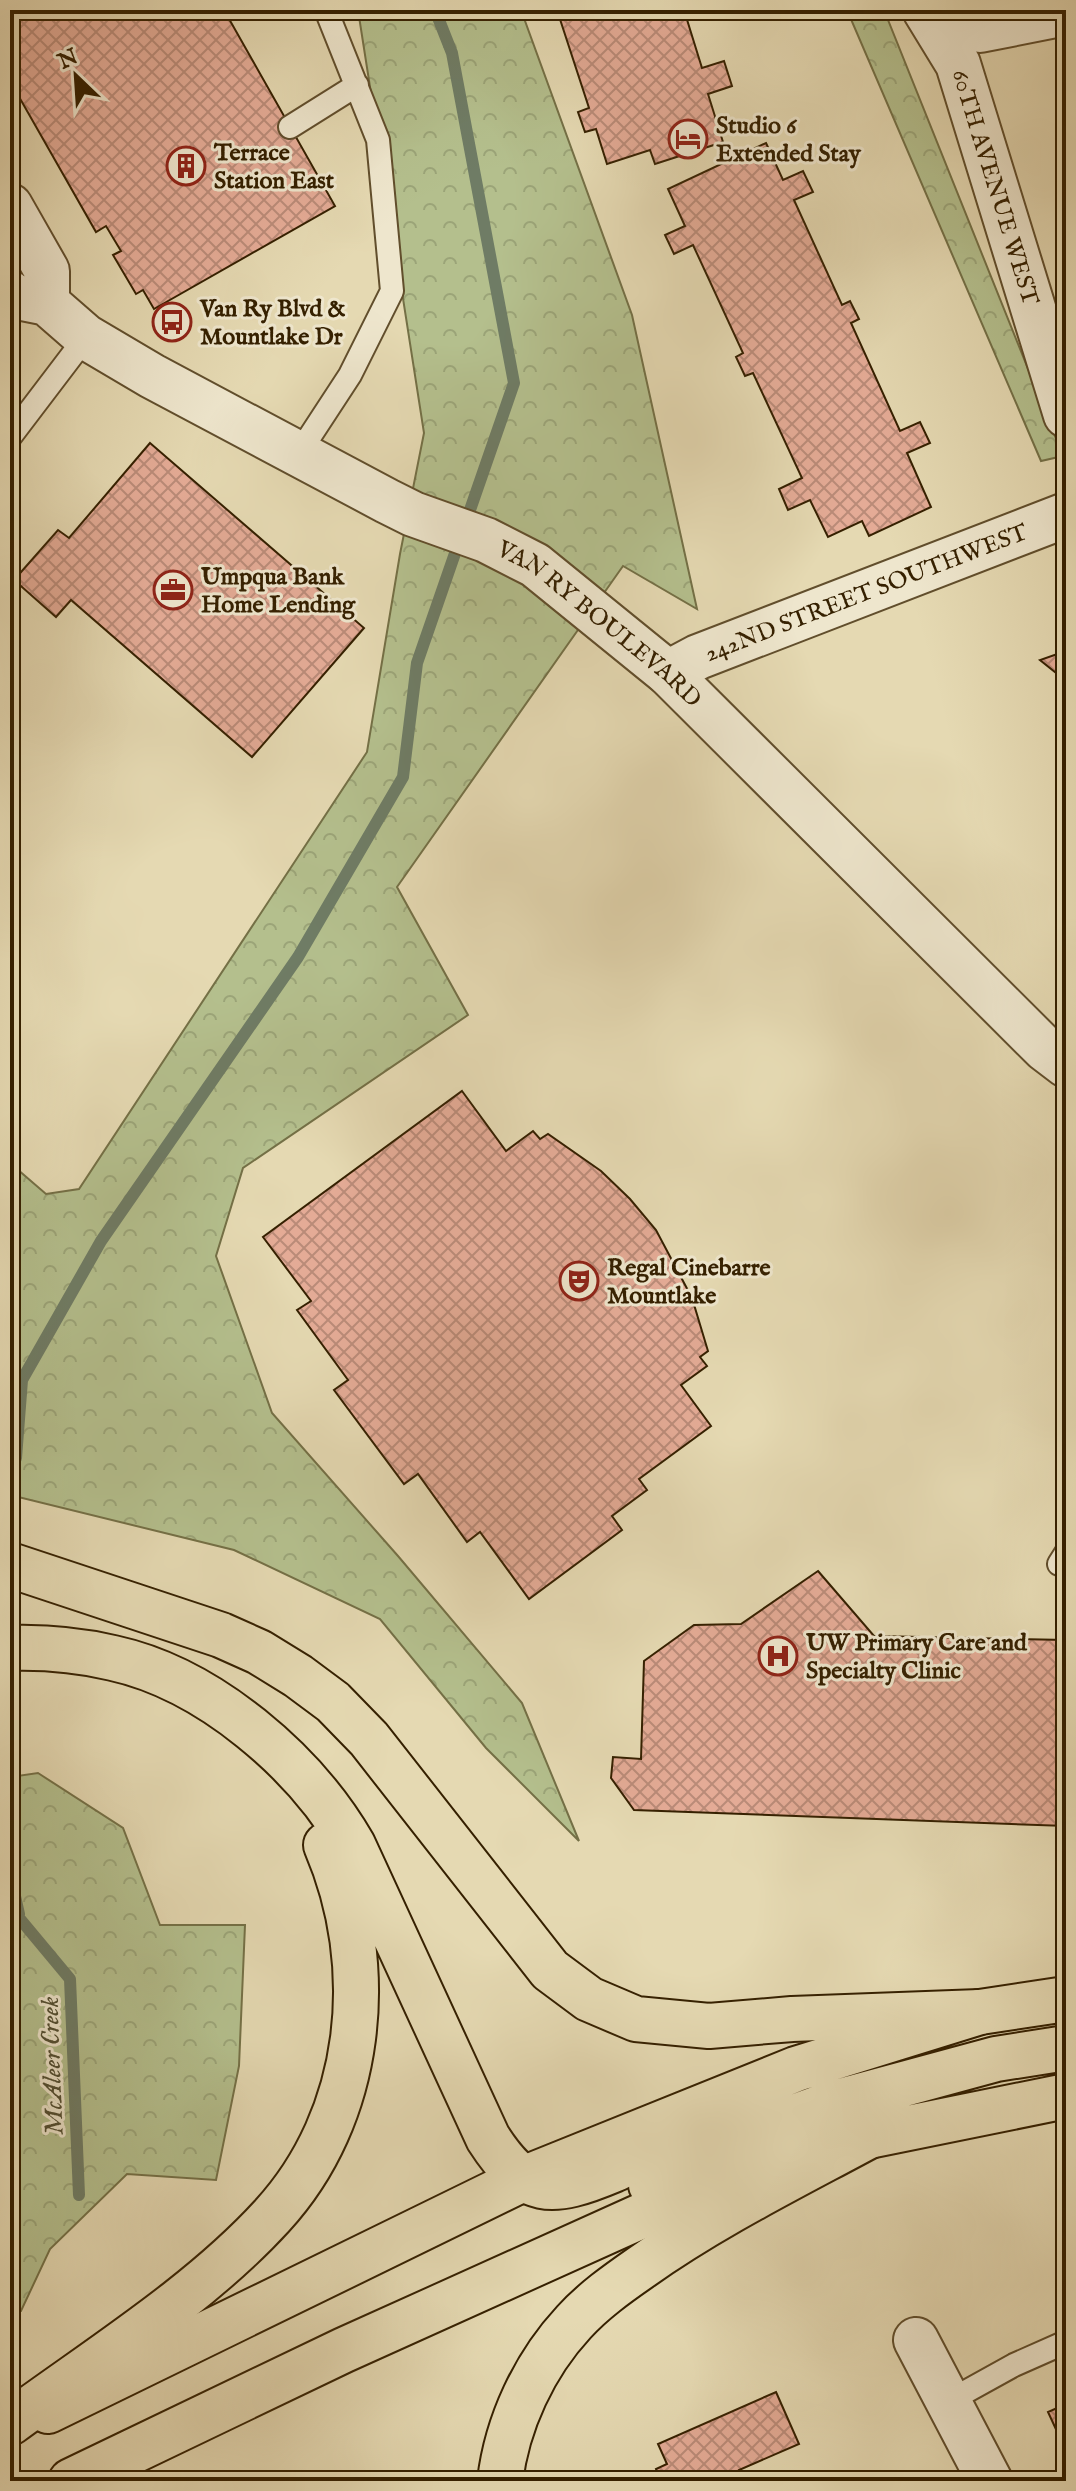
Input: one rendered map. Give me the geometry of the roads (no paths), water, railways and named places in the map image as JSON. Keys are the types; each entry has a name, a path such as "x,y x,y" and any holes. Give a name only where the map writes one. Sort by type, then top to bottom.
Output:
{"main road":[{"path":"10,1565 221,1635 259,1652 298,1676 333,1702 369,1739 550,1970 589,1999 636,2019 709,2026 792,2019 980,2012 1066,1999"},
{"path":"10,1648 51,1647 116,1658 178,1681 239,1719 315,1789 335,1814 353,1845 488,2138 504,2162 523,2179 549,2188 576,2186 645,2157 678,2160"},
{"path":"10,2423 157,2316 243,2246 275,2213 304,2173 339,2100 352,2052 357,2017 357,1971 352,1924 337,1870 318,1827 283,1772 239,1719"},
{"path":"10,2429 523,2179 796,2069 980,2012"},
{"path":"344,2350 448,2275 655,2183 678,2160 830,2104 996,2059 1066,2048"},
{"path":"71,2481 344,2350 679,2199 869,2136 1066,2096"},
{"path":"500,2481 512,2425 535,2375 573,2323 612,2288 673,2245 738,2206 869,2136"}],"street":[{"path":"928,15 980,30 1066,13"},
{"name":"60TH AVENUE WEST","path":"928,15 958,64 1066,415"},
{"name":"VAN RY BOULEVARD","path":"10,206 47,271 28,298 152,376 413,514 486,540 535,565 668,673 1045,1049 1066,1065"},
{"name":"242ND STREET SOUTHWEST","path":"668,673 698,657 1066,515"},
{"path":"916,2340 990,2481"}],"lane":[{"path":"299,453 350,375 392,291 378,140 326,10"},
{"path":"290,127 357,85"},
{"path":"10,437 86,337"},
{"path":"949,2401 1014,2365 1066,2342"}],"waterway":[{"path":"16,1458 22,1380 101,1241 298,957 403,777 417,663 514,383 452,53 435,10"},
{"path":"10,259 28,286"},
{"path":"10,1833 11,1817"},
{"path":"10,1874 19,1914"},
{"name":"McAleer Creek","path":"10,1907 70,1979 79,2195"}],"place":[{"name":"Studio 6 Extended Stay","path":"688,139"},
{"name":"Terrace Station East","path":"186,166"},
{"name":"Van Ry Blvd & Mountlake Dr","path":"172,322"},
{"name":"Umpqua Bank Home Lending","path":"173,590"},
{"name":"Regal Cinebarre Mountlake","path":"579,1281"},
{"name":"UW Primary Care and Specialty Clinic","path":"778,1656"}]}
